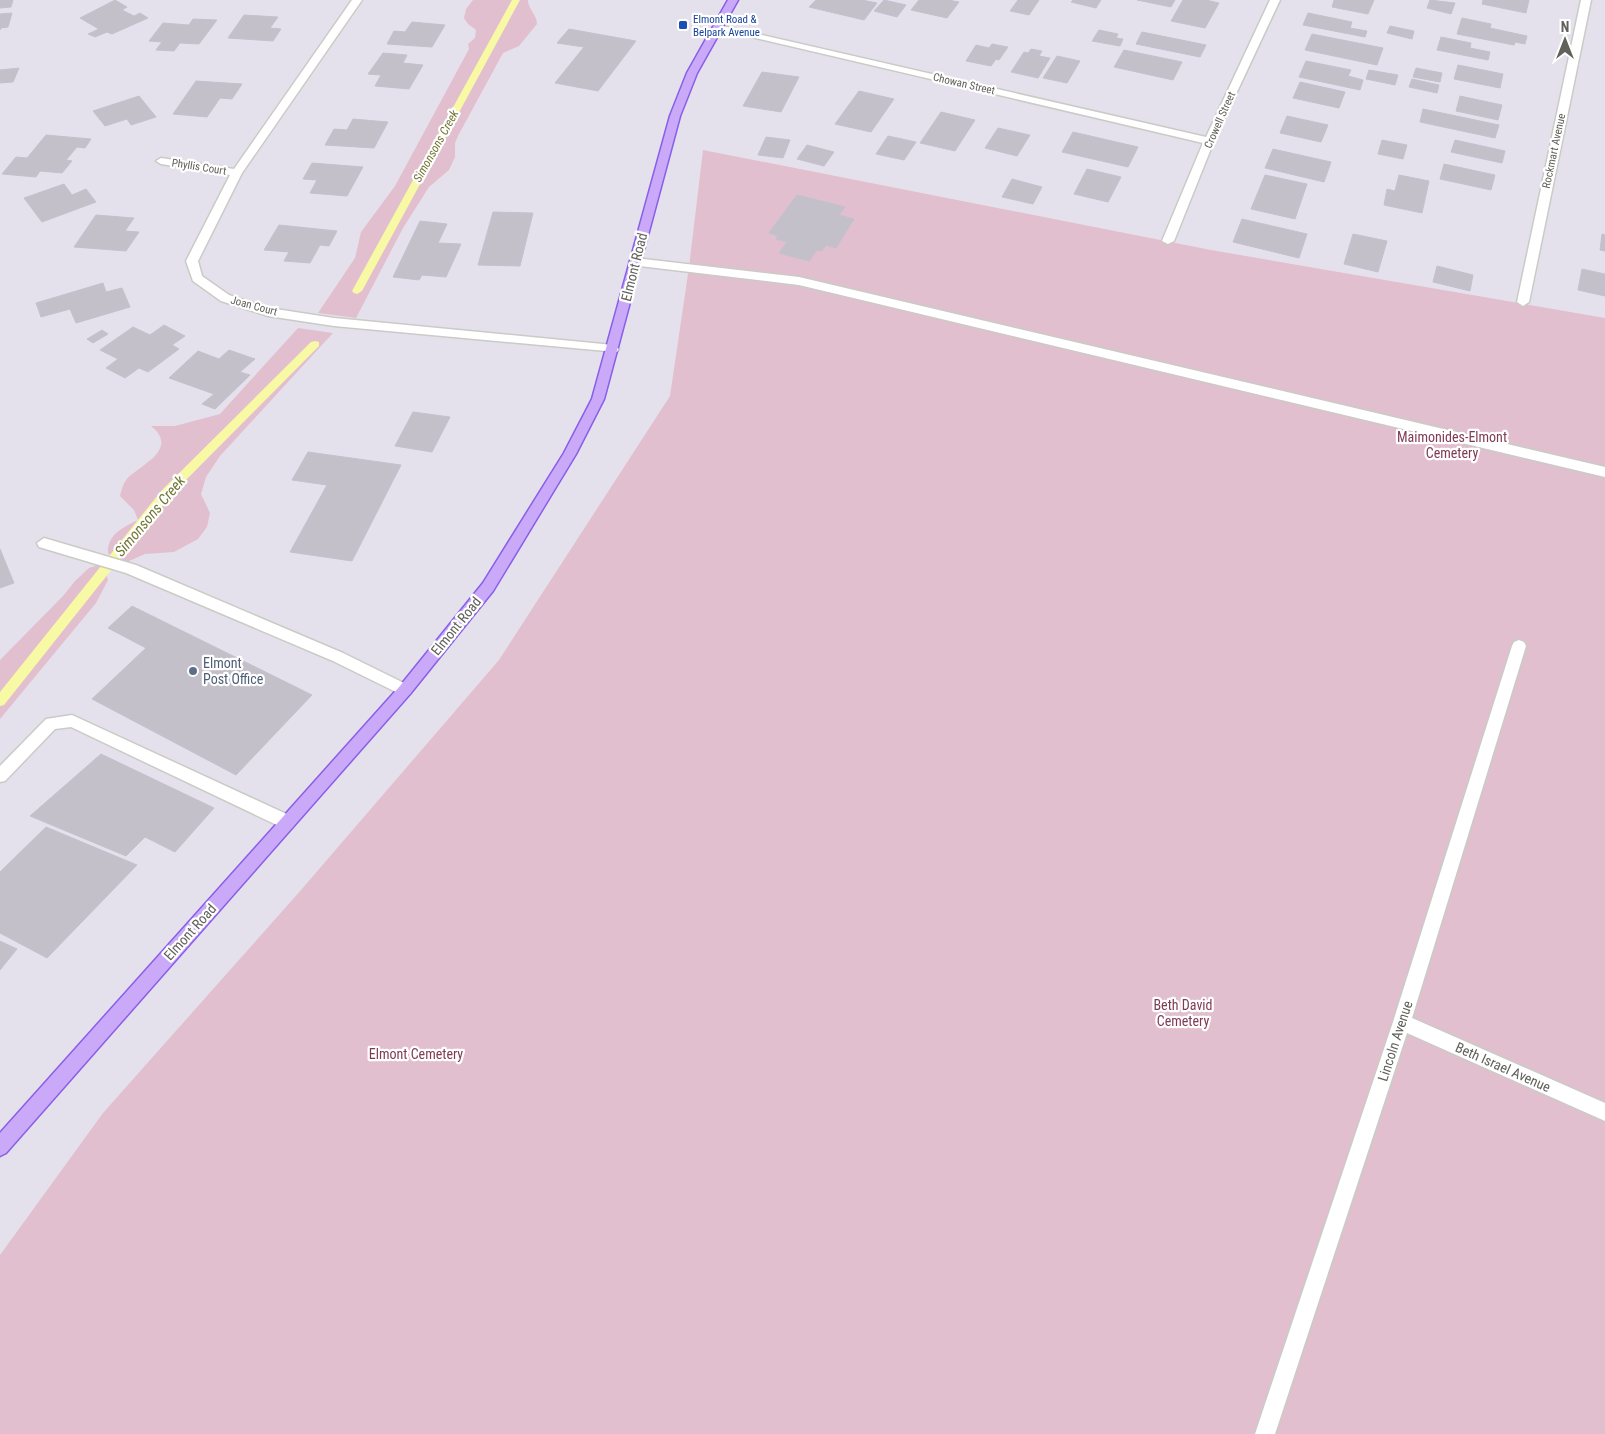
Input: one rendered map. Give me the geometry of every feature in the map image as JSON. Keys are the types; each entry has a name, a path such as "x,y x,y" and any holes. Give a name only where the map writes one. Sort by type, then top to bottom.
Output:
{"main road":[{"name":"Elmont Road","path":"0,1147 405,690 488,587 570,454 598,399 675,116 692,73 733,0"}],"street":[{"name":"Joan Court","path":"357,0 237,173 192,261 197,278 225,298 268,312 334,322 613,349"},
{"name":"Crowell Street","path":"1168,241 1209,141 1275,0"},
{"name":"Rockmart Avenue","path":"1523,302 1586,0"},
{"name":"Chowan Street","path":"718,28 1209,141"},
{"name":"Phyllis Court","path":"161,161 237,173"},
{"path":"635,262 799,281 1605,472"},
{"path":"44,543 132,569 338,657 405,690"},
{"name":"Lincoln Avenue","path":"1265,1434 1402,1022 1519,646"},
{"path":"0,776 51,723 72,721 288,822"},
{"name":"Beth Israel Avenue","path":"1402,1022 1605,1112"}],"green space":[{"path":"473,0 528,0 529,7 536,17 537,24 519,46 503,53 459,134 455,143 455,157 449,170 429,187 403,228 356,318 318,313 355,258 361,232 395,186 469,49 468,44 475,38 476,30 464,18 466,9"},
{"name":"Beth David Cemetery","path":"703,150 1211,250 1605,318 1605,1434 0,1434 0,1255 103,1113 301,890 499,660 670,396 689,267"},
{"path":"298,328 333,333 220,456 206,477 201,494 210,513 207,527 198,539 174,552 145,554 127,562 117,563 108,553 110,541 117,532 138,520 134,510 120,496 122,488 131,475 154,457 161,443 159,435 151,426 175,426 220,414"},
{"path":"103,563 108,580 96,603 0,719 0,660 63,596 75,581 89,568"}],"building":[{"path":"0,0 13,0 11,7 0,8"},
{"path":"115,0 127,7 122,10 134,16 140,13 148,18 112,34 107,32 95,37 88,34 99,29 80,18"},
{"path":"816,0 862,0 877,3 864,20 809,7"},
{"path":"884,0 906,5 897,17 874,11"},
{"path":"919,0 959,2 947,18 911,10"},
{"path":"1018,0 1039,0 1029,15 1010,11"},
{"path":"1073,0 1101,0 1096,8 1071,2"},
{"path":"1137,0 1175,0 1171,7"},
{"path":"1183,0 1206,0 1219,3 1205,28 1171,21"},
{"path":"1334,0 1374,0 1368,14 1332,7"},
{"path":"1430,0 1455,3 1451,14 1427,8"},
{"path":"1483,0 1529,0 1526,13 1482,4"},
{"path":"12,13 8,27 1,28 0,30 0,14"},
{"path":"1308,13 1352,22 1350,28 1367,31 1365,37 1303,25"},
{"path":"244,15 278,17 270,28 281,29 273,41 228,38"},
{"path":"1462,18 1491,24 1490,28 1527,36 1525,44 1515,42 1514,45 1457,34"},
{"path":"193,19 217,20 199,44 180,43 174,51 156,50 162,42 149,41 163,23 189,25"},
{"path":"412,22 445,25 432,47 387,44 394,31 405,32"},
{"path":"1390,26 1414,31 1412,39 1387,33"},
{"path":"569,29 636,41 598,91 555,83 584,47 557,43"},
{"path":"1099,30 1118,34 1116,38 1123,39 1120,46 1092,41"},
{"path":"1142,32 1206,45 1200,57 1136,44"},
{"path":"1312,34 1383,48 1377,65 1305,50"},
{"path":"1441,37 1471,43 1470,48 1490,52 1488,60 1437,50"},
{"path":"992,44 1008,47 999,60 996,59 991,66 966,61 976,45 989,48"},
{"path":"1031,49 1042,51 1039,56 1050,58 1038,78 1011,72 1024,52 1028,53"},
{"path":"1124,50 1182,62 1173,80 1114,67"},
{"path":"383,53 407,55 403,63 423,65 409,89 375,86 381,75 368,74"},
{"path":"1057,56 1080,61 1067,83 1043,78"},
{"path":"1306,61 1351,70 1348,76 1363,80 1360,90 1299,77"},
{"path":"1458,65 1503,74 1500,88 1454,79"},
{"path":"19,68 13,82 0,83 0,70"},
{"path":"1416,68 1442,73 1440,82 1413,77"},
{"path":"1369,70 1398,75 1395,85 1366,79"},
{"path":"762,72 799,77 781,112 743,106"},
{"path":"1412,79 1439,85 1437,93 1409,87"},
{"path":"196,81 242,84 232,99 220,98 207,117 173,114"},
{"path":"1300,82 1345,92 1339,108 1293,98"},
{"path":"859,91 894,99 871,132 835,124"},
{"path":"139,96 156,117 131,125 127,119 105,126 93,111"},
{"path":"1460,96 1502,105 1498,120 1456,111"},
{"path":"1423,109 1499,125 1495,138 1420,122"},
{"path":"941,112 975,120 955,151 920,143"},
{"path":"1287,116 1328,125 1321,142 1280,133"},
{"path":"353,119 388,122 374,148 325,145 334,129 347,130"},
{"path":"998,128 1030,135 1017,156 985,148"},
{"path":"1073,132 1138,147 1128,167 1062,152"},
{"path":"46,135 91,139 85,148 77,147 66,160 72,161 62,173 40,171 36,177 2,174 16,157 27,158"},
{"path":"888,136 916,142 904,160 876,154"},
{"path":"766,137 790,140 783,158 758,155"},
{"path":"1382,140 1407,145 1403,159 1378,154"},
{"path":"1455,140 1505,151 1502,163 1451,152"},
{"path":"807,145 834,152 824,166 797,159"},
{"path":"1273,149 1331,162 1324,182 1265,168"},
{"path":"312,163 363,167 347,196 310,193 317,180 303,179"},
{"path":"1444,164 1495,175 1491,190 1440,179"},
{"path":"1087,169 1121,177 1108,202 1074,194"},
{"path":"1265,175 1307,184 1295,219 1251,209"},
{"path":"1399,175 1429,181 1422,213 1384,205 1387,189 1395,191"},
{"path":"1012,179 1042,187 1033,204 1002,197"},
{"path":"64,184 72,195 86,189 96,202 42,222 24,198"},
{"path":"797,195 845,207 839,215 854,219 836,248 826,245 822,251 817,250 809,261 779,253 787,242 776,239 778,236 769,233"},
{"path":"493,212 533,213 520,266 478,265"},
{"path":"96,215 134,218 125,231 139,232 126,251 74,247"},
{"path":"1242,219 1307,234 1299,258 1233,242"},
{"path":"420,221 447,224 438,243 461,244 446,277 422,275 419,280 393,277"},
{"path":"279,225 337,231 329,246 320,245 310,263 284,261 289,252 264,250"},
{"path":"1353,234 1387,241 1378,272 1344,264"},
{"path":"1602,234 1605,235 1605,251 1600,250"},
{"path":"1437,266 1473,275 1470,291 1433,282"},
{"path":"1582,269 1605,274 1605,296 1578,290"},
{"path":"103,283 106,292 122,288 130,307 76,323 70,309 41,317 36,303"},
{"path":"164,325 185,336 172,345 179,349 148,372 139,368 125,378 106,368 118,359 100,350 133,327 150,335"},
{"path":"102,330 108,334 93,343 87,339"},
{"path":"229,350 255,359 240,372 250,375 215,409 202,404 214,394 169,378 198,351 219,359"},
{"path":"413,412 450,417 432,452 395,446"},
{"path":"308,452 401,465 352,561 290,552 327,485 292,480"},
{"path":"0,549 14,583 0,588"},
{"name":"Elmont Post Office","path":"132,606 312,695 236,775 92,699 146,648 108,628"},
{"path":"101,754 214,808 175,852 145,837 126,856 30,816"},
{"path":"46,827 137,865 47,958 0,933 0,872"},
{"path":"0,941 17,949 0,970"}],"waterway":[{"name":"Simonsons Creek","path":"357,291 516,0"},
{"name":"Simonsons Creek","path":"0,701 166,493 315,344"}],"place":[{"name":"Elmont Road & Belpark Avenue","path":"683,25"},
{"name":"Elmont Post Office","path":"193,671"}],"park label":[{"name":"Maimonides-Elmont Cemetery","path":"1452,446"},
{"name":"Elmont Cemetery","path":"416,1054"}]}
